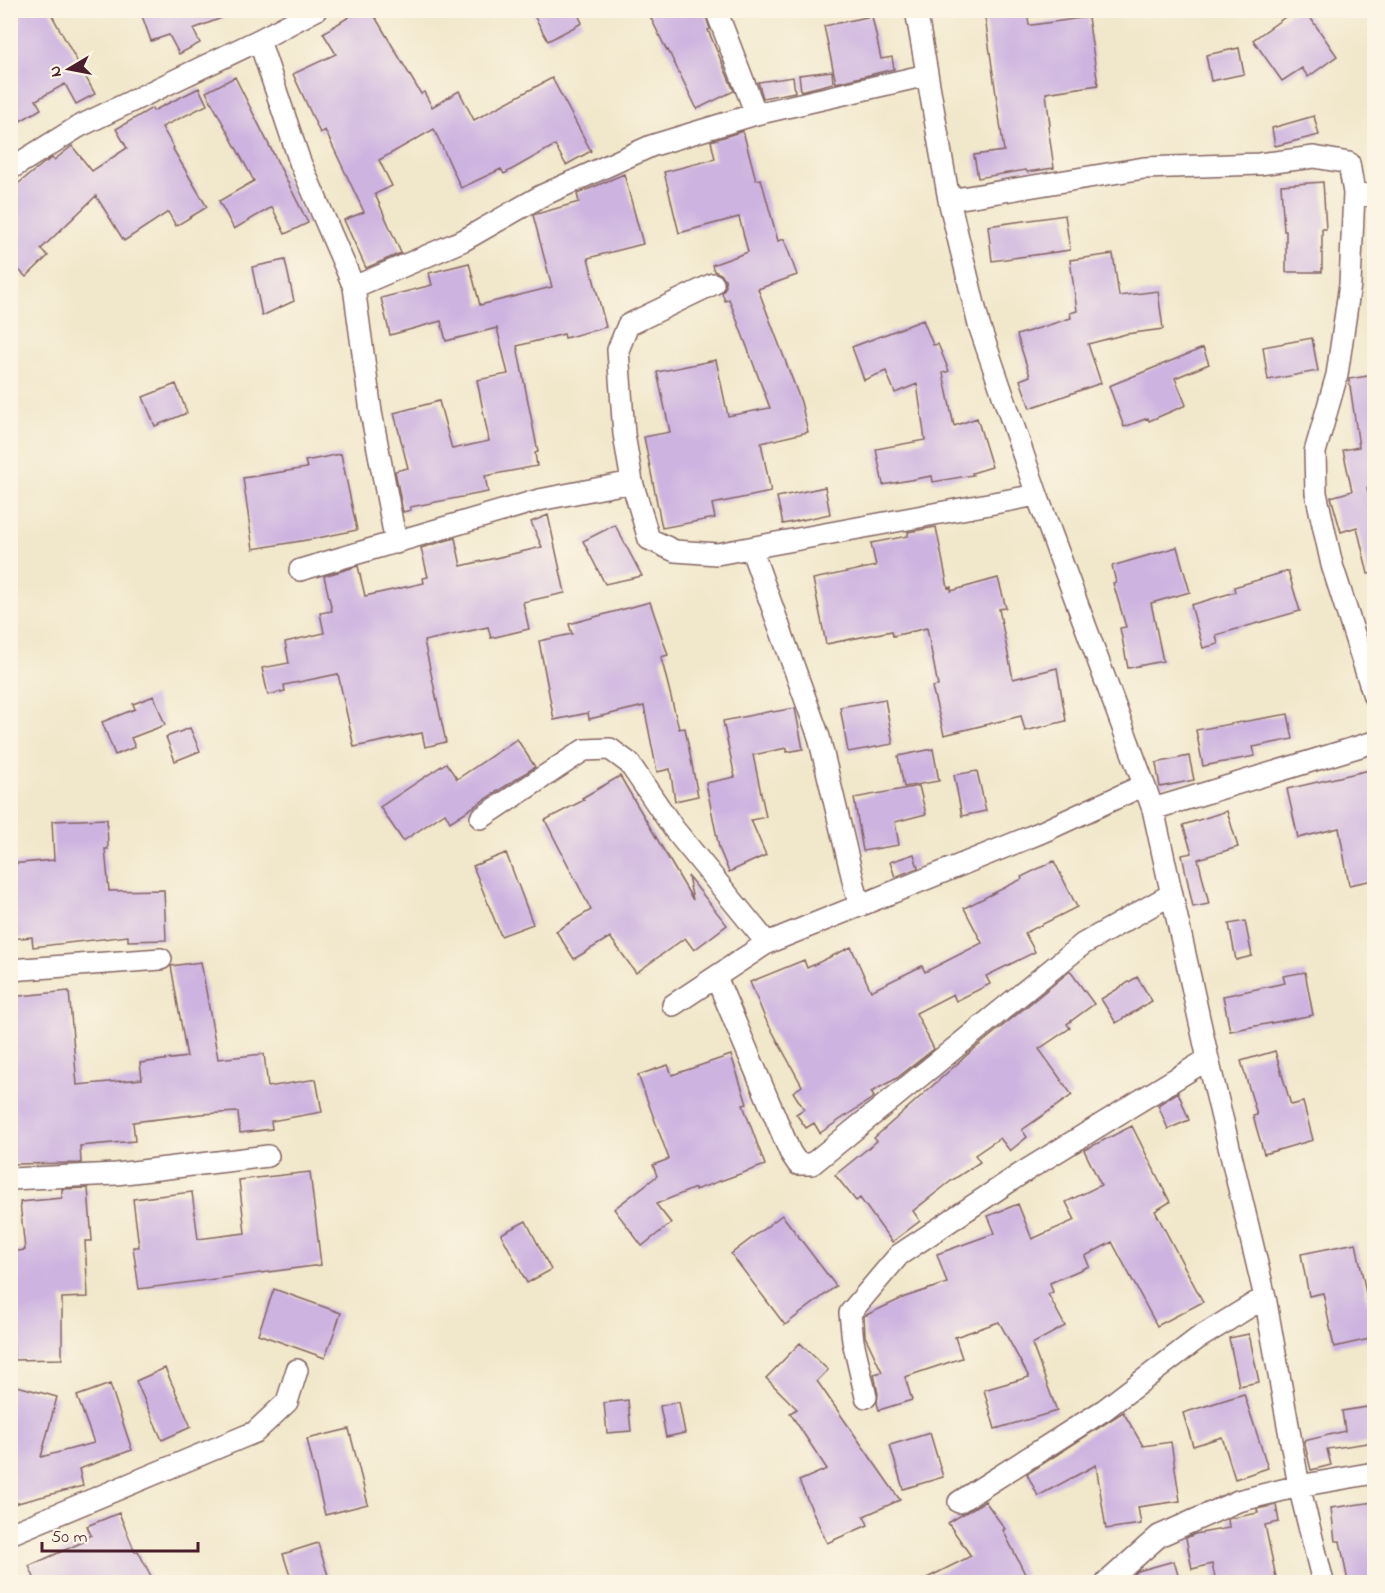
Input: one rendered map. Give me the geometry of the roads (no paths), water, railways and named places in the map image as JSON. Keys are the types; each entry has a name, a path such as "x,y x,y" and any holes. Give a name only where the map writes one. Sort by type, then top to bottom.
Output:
{"street":[{"path":"10,169 78,127 316,10"},
{"path":"716,10 756,114"},
{"path":"916,10 949,200 979,325 1037,495 1153,810 1208,1059 1265,1297 1299,1486 1323,1582"},
{"path":"259,40 300,162 354,287 371,412 396,543"},
{"path":"354,287 464,240 542,196 651,146 756,114 927,75"},
{"path":"949,200 1144,168 1259,164 1314,157 1349,163 1364,195 1337,375 1315,452 1316,493 1332,565 1374,696"},
{"path":"713,284 628,325 618,350 624,434 632,482 649,539 675,551 717,554 1037,495"},
{"path":"300,570 539,500 632,482"},
{"path":"751,548 819,737 859,905"},
{"path":"1153,810 1374,742"},
{"path":"481,818 584,750 610,749 629,763 674,829 767,943"},
{"path":"673,1005 767,943 1042,832 1144,785"},
{"path":"716,977 790,1152 798,1164 812,1164 1083,944 1172,894"},
{"path":"10,970 161,959"},
{"path":"866,1397 853,1341 850,1313 899,1255 1022,1173 1208,1059"},
{"path":"10,1179 116,1174 268,1156"},
{"path":"959,1502 1104,1410 1197,1339 1265,1297"},
{"path":"10,1533 255,1431 287,1402 297,1370"},
{"path":"1107,1582 1159,1536 1238,1501 1299,1486 1374,1473"}]}
